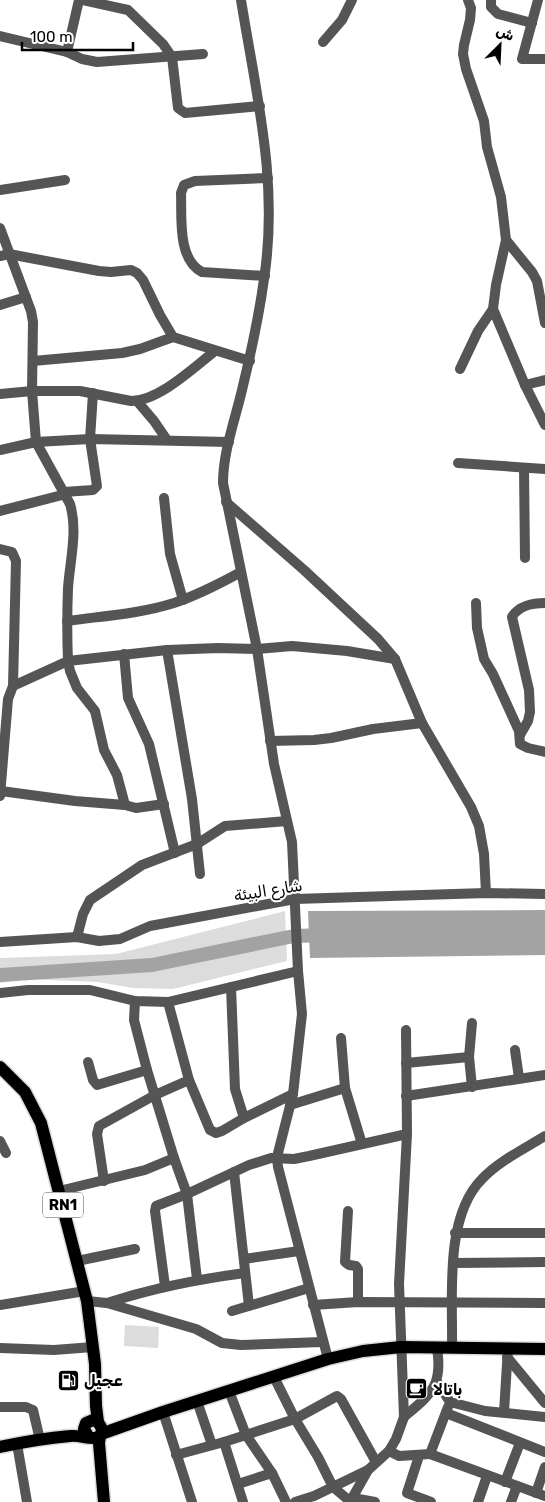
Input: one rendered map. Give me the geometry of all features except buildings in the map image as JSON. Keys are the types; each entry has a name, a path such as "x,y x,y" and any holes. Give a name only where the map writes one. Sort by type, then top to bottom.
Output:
{"main road":[{"name":"RN1","path":"0,1067 25,1092 41,1123 86,1296 93,1352 90,1375 93,1429 99,1442 104,1480 104,1501"},
{"path":"0,1447 70,1436 93,1429 128,1424 328,1358 363,1351 452,1347 508,1353 545,1348"}],"street":[{"path":"67,52 79,0"},
{"path":"83,0 122,8 133,14 163,44 172,57 178,108 181,111 185,113 260,106"},
{"path":"241,0 264,130 270,220 265,276 250,361 229,442 223,470 223,483 256,649 270,741 292,842 302,1014 293,1094 277,1157 282,1184 322,1342 328,1358"},
{"path":"324,42 342,20 352,0"},
{"path":"460,368 478,331 493,308 506,240 501,197 487,147 484,121 466,69 464,45 471,8 468,0"},
{"path":"491,0 491,7 498,14 532,23"},
{"path":"538,0 522,59 545,59"},
{"path":"0,36 67,52 82,59 96,62 203,54"},
{"path":"265,276 202,272 196,269 184,250 180,193 184,185 195,181 268,178"},
{"path":"0,190 64,180"},
{"path":"0,228 4,255 26,297 33,322 32,391 36,442 65,493 73,514 74,530 70,558 67,621 70,671 77,688 95,711 104,750 117,775 125,805"},
{"path":"506,240 541,283 545,323"},
{"path":"4,255 98,271 127,270 137,273 143,280 173,337"},
{"path":"0,305 26,297"},
{"path":"493,308 525,385 545,425"},
{"path":"33,361 122,353 140,349 173,337 250,361"},
{"path":"0,394 70,390 137,401 153,396 215,351"},
{"path":"525,385 545,380"},
{"path":"0,511 65,493 96,488 90,439 93,393"},
{"path":"137,401 167,440"},
{"path":"0,450 36,442 90,439 229,442"},
{"path":"458,463 545,469"},
{"path":"524,468 525,558"},
{"path":"164,498 170,554 182,600"},
{"path":"226,502 378,638 395,659 422,722 471,808 479,826 484,854 486,893"},
{"path":"0,550 12,552 15,555 16,561 13,686"},
{"path":"67,621 124,614 182,600 204,592 241,572"},
{"path":"476,603 477,628 484,658 494,674 520,735 520,744 545,752"},
{"path":"520,735 528,721 530,712 529,690 512,617 516,611 525,607 536,603 545,603"},
{"path":"0,796 4,699 13,686 68,661 167,650 256,649 292,646 395,659"},
{"path":"167,650 192,799 200,874"},
{"path":"124,654 128,698 149,744 175,853"},
{"path":"270,741 331,738 422,722"},
{"path":"0,791 142,808 164,804"},
{"path":"77,937 83,914 90,900 142,865 196,844 225,826 287,821"},
{"name":"شارع البيئة","path":"0,942 77,937 99,941 120,939 150,926 295,899 486,893 545,894"},
{"path":"0,992 90,990 135,1001 168,1002 298,971"},
{"path":"232,987 235,1089 244,1118"},
{"path":"135,1001 134,1020 147,1070 187,1194 198,1279"},
{"path":"168,1002 190,1080 210,1130 213,1133 222,1131 293,1094"},
{"path":"472,1023 469,1057 472,1086"},
{"path":"295,1502 332,1488 372,1466 389,1451 396,1439 404,1417 399,1284 407,1134 406,1030"},
{"path":"341,1038 345,1088 362,1144"},
{"path":"515,1050 520,1078"},
{"path":"406,1063 469,1057"},
{"path":"88,1062 93,1080 97,1085 147,1070"},
{"path":"406,1096 545,1075"},
{"path":"104,1181 97,1129 102,1124 155,1095 190,1080"},
{"path":"290,1105 345,1088"},
{"path":"165,1286 155,1208 160,1204 256,1163 277,1157 294,1159 407,1134"},
{"path":"452,1347 455,1233 466,1202 480,1180 512,1156 545,1136"},
{"path":"0,1141 6,1153"},
{"path":"59,1191 145,1170 174,1158"},
{"path":"234,1172 249,1306"},
{"path":"348,1211 345,1262 349,1266 356,1266 358,1270 358,1302"},
{"path":"455,1233 545,1232"},
{"path":"77,1261 135,1249"},
{"path":"244,1259 299,1251"},
{"path":"453,1263 545,1262"},
{"path":"107,1303 165,1286 198,1279 245,1273"},
{"path":"232,1311 309,1288"},
{"path":"0,1304 86,1296 196,1329 222,1343 241,1345 322,1342"},
{"path":"313,1305 358,1302 453,1304 545,1302"},
{"path":"0,1348 93,1352"},
{"path":"404,1417 428,1395 437,1382 439,1361 437,1348"},
{"path":"508,1353 545,1403"},
{"path":"504,1412 508,1353"},
{"path":"274,1377 295,1419 318,1457 332,1488 351,1501 384,1502"},
{"path":"437,1382 450,1402 485,1411 545,1417"},
{"path":"229,1391 246,1435 272,1473 286,1502"},
{"path":"176,1455 295,1419 334,1397 339,1397 372,1466"},
{"path":"197,1401 212,1445"},
{"path":"430,1454 450,1402"},
{"path":"0,1407 33,1410 40,1440"},
{"path":"163,1412 192,1502"},
{"path":"446,1414 545,1452"},
{"path":"224,1442 243,1502"},
{"path":"505,1482 520,1443"},
{"path":"17,1444 27,1502"},
{"path":"389,1451 399,1456 430,1454 540,1494 545,1467"},
{"path":"419,1456 406,1497 430,1502"},
{"path":"351,1501 372,1466"},
{"path":"238,1484 272,1473"},
{"path":"478,1502 488,1476"},
{"path":"511,1502 517,1486"}],"shaded area":[{"path":"545,910 545,955 310,958 308,911"},
{"path":"285,911 287,961 173,989 133,988 98,982 28,979 0,983 0,958 116,954"},
{"path":"125,1325 159,1327 158,1348 124,1346"}],"waterway":[{"path":"0,975 152,965 294,936 326,935"}],"place":[{"name":"عجيل","path":"68,1380"},
{"name":"باتالا","path":"417,1389"}]}
